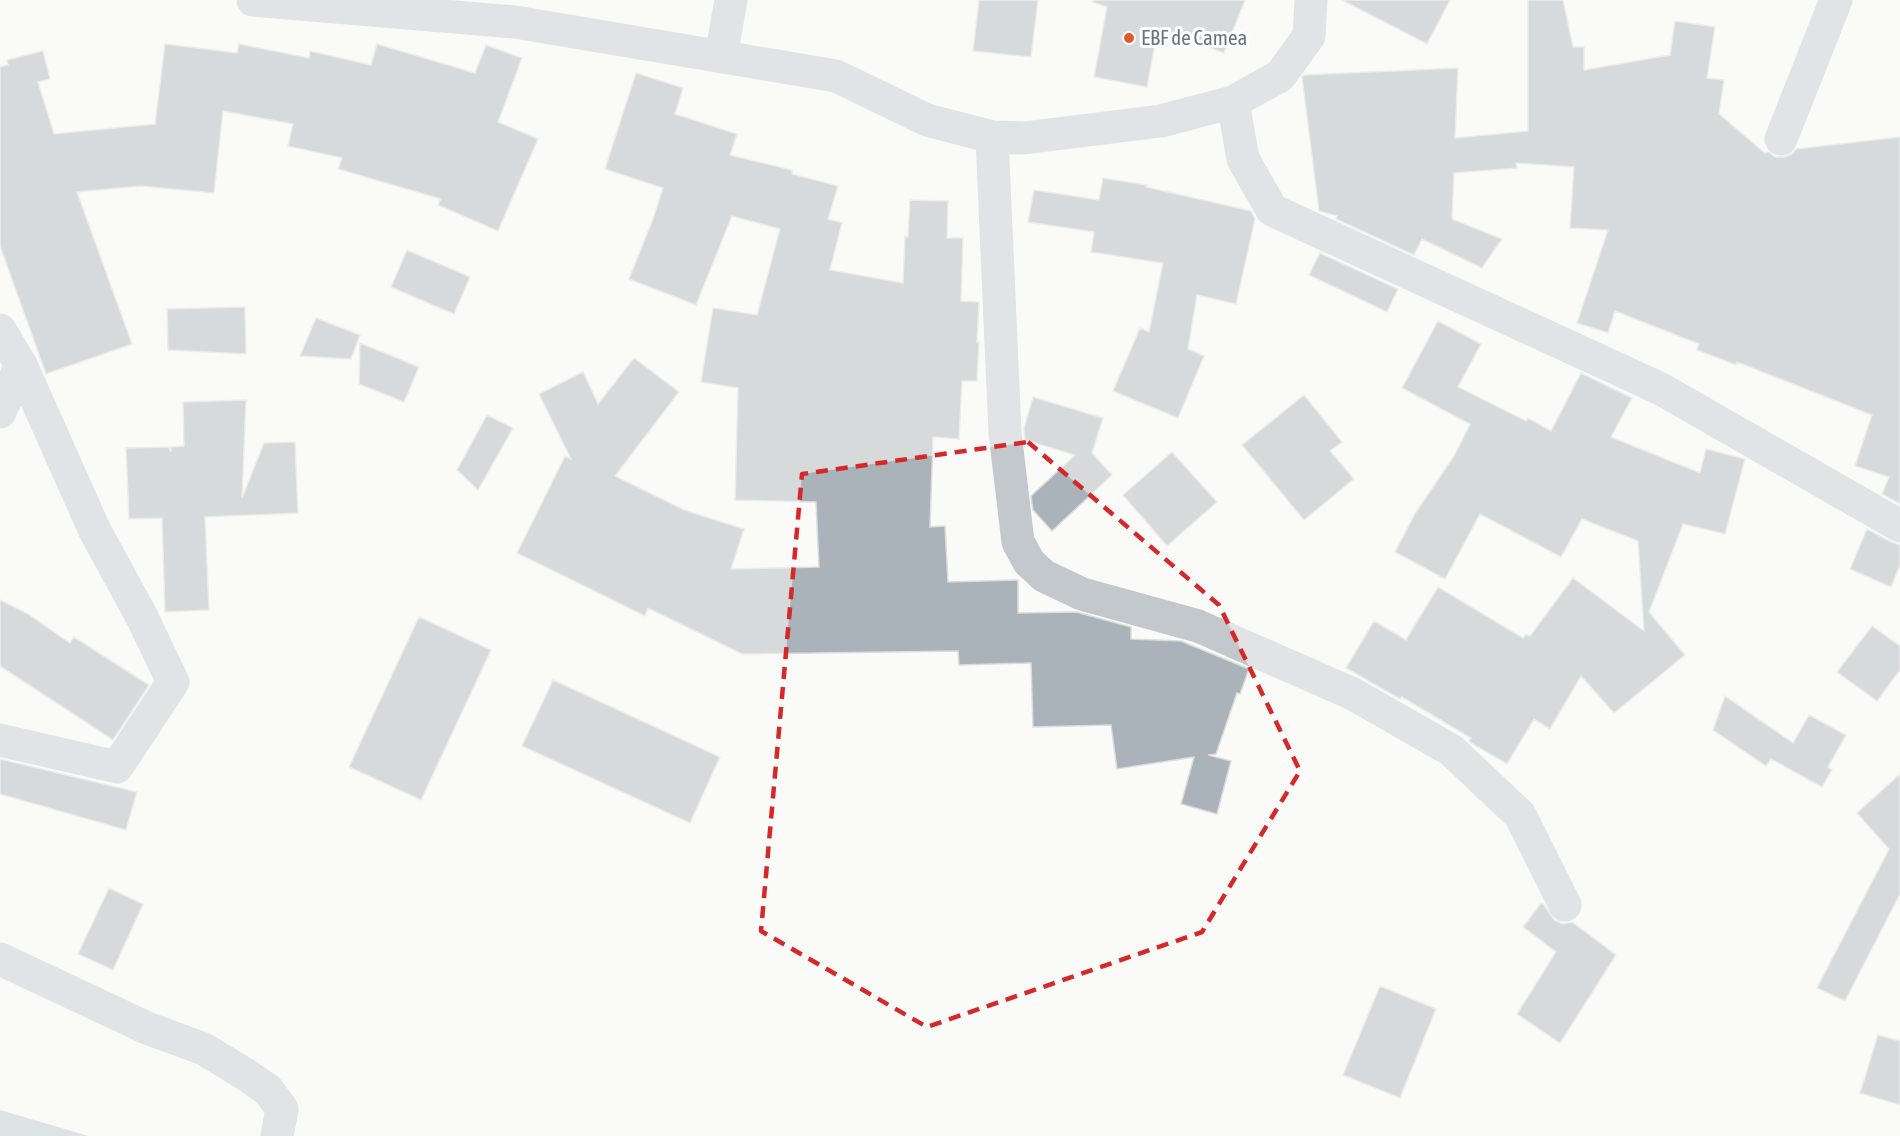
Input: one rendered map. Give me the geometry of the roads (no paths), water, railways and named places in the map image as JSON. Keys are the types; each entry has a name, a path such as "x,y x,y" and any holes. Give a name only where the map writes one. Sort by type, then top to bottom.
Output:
{"street":[{"path":"253,0 515,22 836,76 927,120 992,137 1024,138 1161,121 1233,102 1280,76 1308,36 1311,0"},
{"path":"721,57 731,0"},
{"path":"1781,140 1836,0"},
{"path":"1233,102 1243,159 1272,210 1661,389 1900,526"},
{"path":"992,137 1005,433 1018,542 1029,562 1044,576 1082,594 1198,626 1343,689 1451,750 1520,815 1565,905"},
{"path":"0,330 21,365 95,531 142,617 173,682 117,767 0,740"},
{"path":"0,411 21,365"},
{"path":"0,959 147,1028 204,1049 245,1074 268,1090 282,1109 277,1136"}],"place":[{"name":"EBF de Camea","path":"1129,38"}]}
